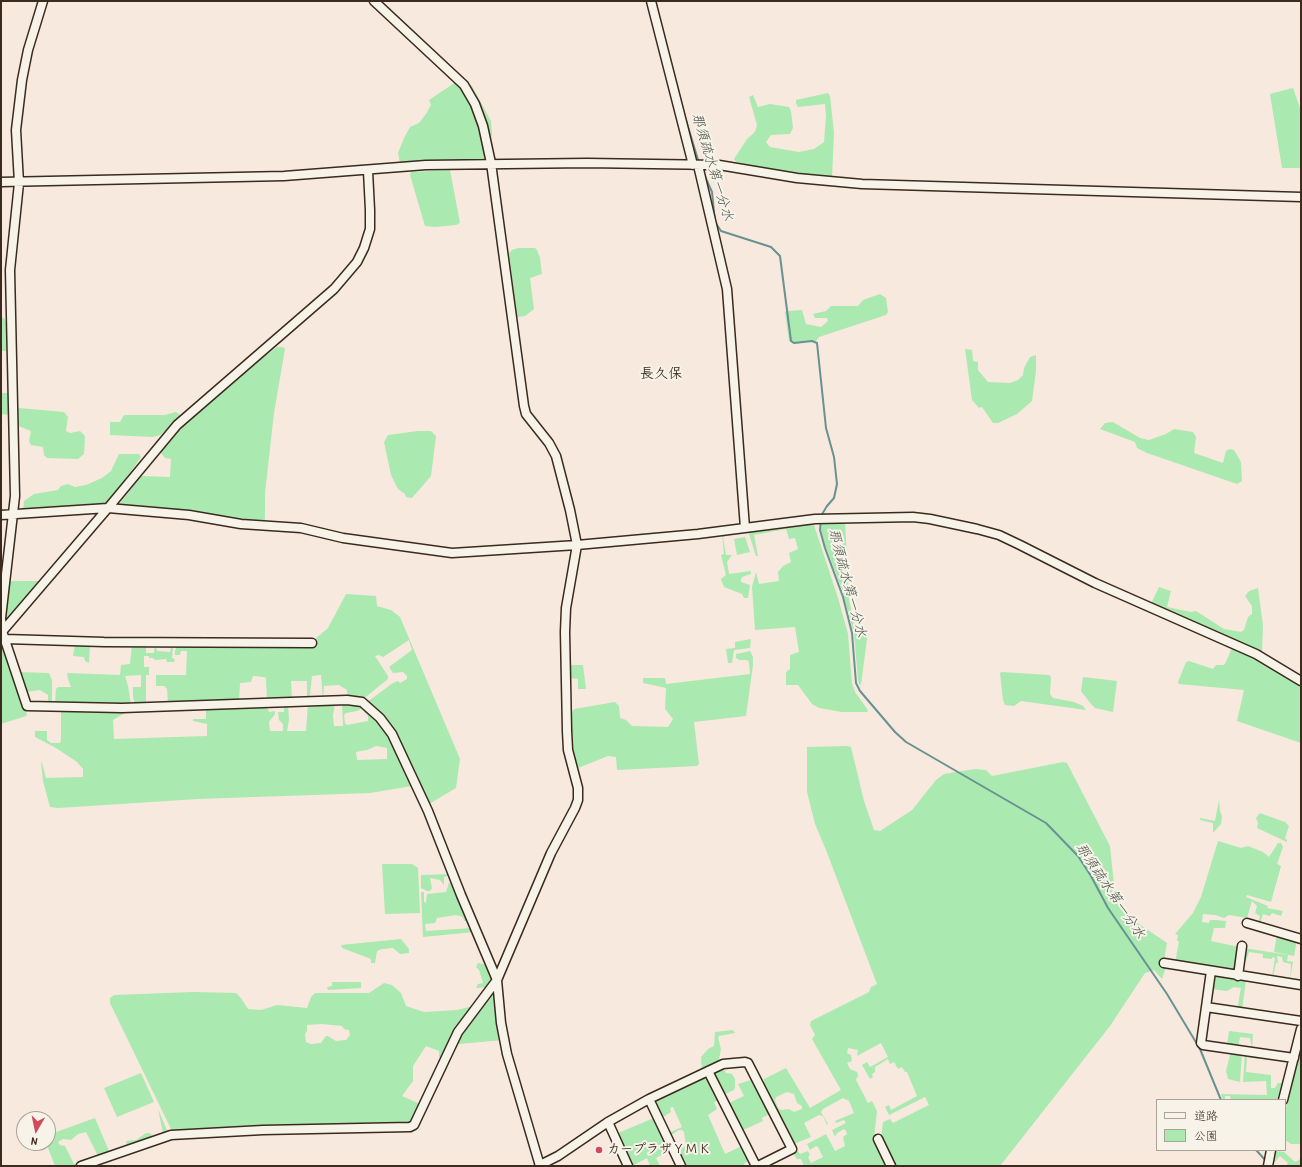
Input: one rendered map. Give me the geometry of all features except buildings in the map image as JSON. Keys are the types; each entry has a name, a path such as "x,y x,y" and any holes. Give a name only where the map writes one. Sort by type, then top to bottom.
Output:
{"street":[{"path":"42,1 28,50 18,110 16,142 19,183 10,270 14,514 1,618 3,635 27,706 122,708 356,700 367,705 380,718 392,734 425,804 497,980 501,1023 507,1054 540,1166 558,1156 608,1122 649,1098 723,1064 748,1063 792,1149 757,1166 708,1071"},
{"path":"81,1166 171,1135 263,1130 410,1127 414,1125 458,1032 497,980 552,853 578,800 578,788 568,750 565,632 566,608 577,545 570,510 556,456 549,443 526,414 524,406 491,163 483,126 475,104 464,85 374,1"},
{"path":"651,1 727,289 745,528"},
{"path":"1,182 19,183 291,176 368,171 426,165 491,163 695,165 740,167 797,178 862,184 1301,197"},
{"path":"3,635 176,425 334,289 357,262 364,248 370,229 368,171"},
{"path":"1,515 108,508 189,515 241,524 301,528 343,538 452,553 577,545 745,528 815,519 913,517 977,529 1020,545 1095,583 1256,654 1301,681"},
{"path":"3,635 117,643 312,643"},
{"path":"1247,923 1301,939"},
{"path":"1238,976 1242,946"},
{"path":"1164,963 1301,985"},
{"path":"1211,971 1201,1043 1203,1045 1294,1058"},
{"path":"1206,1007 1301,1022"},
{"path":"1283,1099 1301,1029"},
{"path":"649,1098 681,1166"},
{"path":"608,1122 628,1166"},
{"path":"878,1139 891,1166"},
{"path":"1268,1166 1271,1151"}],"green space":[{"path":"465,81 472,86 491,121 492,134 487,161 400,163 398,153 404,138 410,127 419,123 426,114 431,105 429,100 456,82"},
{"path":"1293,88 1301,111 1301,168 1282,168 1270,94"},
{"path":"828,93 830,96 834,133 832,177 830,179 793,175 736,162 734,159 747,139 755,132 757,125 749,97 753,95 758,107 770,104 789,107 791,111 793,128 790,134 771,135 766,142 770,147 799,152 814,149 824,142 826,116 825,104 798,107 796,100"},
{"path":"450,170 460,223 456,225 435,227 425,226 410,175 411,172"},
{"path":"518,248 535,248 537,250 540,258 542,274 530,278 534,309 525,316 517,317 509,253"},
{"path":"880,294 886,298 888,312 886,315 819,337 816,341 794,344 789,341 785,312 802,310 806,324 821,327 828,321 827,318 815,318 813,314 826,311 831,306 858,306 863,300"},
{"path":"1,317 4,318 9,329 10,351 1,351"},
{"path":"277,347 283,347 285,349 274,413 265,493 265,519 263,524 118,506 141,476 170,477 171,459 165,458 160,452 185,423 216,394"},
{"path":"965,349 972,350 973,361 978,362 978,370 988,382 1010,383 1018,380 1023,375 1024,368 1030,357 1036,355 1036,371 1032,401 1017,414 998,423 993,423 982,407 979,408 972,400"},
{"path":"1,393 9,393 10,415 1,414"},
{"path":"19,408 64,412 68,417 66,431 70,433 80,431 85,436 84,454 78,459 47,458 44,455 43,447 31,445 29,441 31,431 16,425 16,410"},
{"path":"176,412 180,415 180,418 160,435 153,437 110,435 110,422 120,422 124,415 165,415"},
{"path":"1113,422 1140,438 1149,440 1166,434 1174,429 1193,432 1196,437 1194,453 1223,463 1226,451 1230,449 1234,450 1241,462 1242,481 1237,484 1147,453 1137,448 1135,442 1100,429 1105,423"},
{"path":"418,431 431,431 436,436 431,476 412,498 406,497 405,494 398,489 391,475 384,442 388,435"},
{"path":"119,454 139,454 141,457 113,497 101,510 23,510 24,501 34,494 58,490 61,486 68,484 75,487 86,485 102,478 111,471"},
{"path":"822,521 845,521 849,599 855,629 853,630 842,590 825,545 821,530"},
{"path":"813,522 848,634 852,683 855,692 868,710 867,712 842,712 819,708 812,704 798,685 786,685 786,672 790,669 790,655 799,652 795,627 755,630 752,587 756,572 759,584 779,581 778,572 783,566 791,562 789,553 798,549 795,538 789,539 786,529 754,535 758,556 756,556 748,531"},
{"path":"722,533 727,533 728,535 723,537 726,555 732,555 727,562 729,574 751,571 751,574 742,577 741,579 741,582 750,585 748,598 744,598 742,594 724,587 721,579 726,575 721,555 724,554"},
{"path":"745,537 750,552 737,555 734,539"},
{"path":"39,581 7,619 3,619 8,582"},
{"path":"1159,587 1171,591 1167,607 1191,612 1196,611 1224,629 1241,632 1244,630 1248,617 1252,614 1252,606 1245,596 1249,591 1258,588 1263,625 1262,652 1301,677 1301,743 1237,721 1244,690 1179,684 1178,682 1186,662 1189,661 1213,669 1216,665 1225,664 1232,648 1150,606"},
{"path":"346,594 376,596 377,606 391,610 400,617 460,759 456,788 429,804 418,785 370,793 198,799 58,808 50,807 43,781 41,762 46,778 83,777 83,769 77,762 56,748 35,737 35,731 47,731 47,740 51,743 60,743 61,709 55,704 56,689 58,687 71,687 67,673 120,675 121,665 130,664 132,644 146,645 146,653 154,653 155,645 157,651 170,652 171,647 173,647 172,658 175,659 174,662 167,662 166,659 155,660 153,658 149,658 149,656 144,656 144,667 149,667 149,675 146,675 146,705 135,705 133,697 133,687 141,687 141,675 125,676 131,704 125,713 113,720 114,739 207,736 207,724 193,721 193,719 206,719 206,707 192,708 190,713 190,706 266,705 269,712 275,711 275,714 269,722 270,731 283,731 283,724 279,720 278,712 284,712 284,704 288,704 289,720 287,731 306,731 308,704 335,704 333,715 334,726 343,726 342,703 361,705 361,709 346,713 344,715 345,723 347,725 368,721 368,716 364,712 367,702 393,683 398,681 400,683 407,679 407,676 403,672 393,673 389,667 412,650 409,640 383,657 379,655 375,656 388,676 388,679 362,700 348,699 347,690 339,685 324,686 323,700 321,675 312,676 310,695 309,699 307,700 307,681 291,681 292,700 267,701 266,678 264,677 253,676 251,682 240,683 239,701 168,704 167,689 164,686 156,686 156,675 186,675 187,651 181,651 180,655 175,655 177,646 314,640 328,628","holes":["376,746 387,748 387,759 357,760 356,752 367,750"]},
{"path":"868,631 861,685 859,684 858,680 854,633"},
{"path":"751,639 750,648 734,650 732,663 728,663 726,649 735,648 735,642"},
{"path":"2,642 27,715 1,724"},
{"path":"75,644 90,645 89,663 85,661 84,657 73,656"},
{"path":"750,651 753,657 753,665 746,716 694,722 699,764 697,766 617,770 616,757 608,756 578,768 575,767 571,750 569,717 574,709 615,702 619,706 620,718 626,720 632,726 668,727 673,719 665,709 666,688 643,683 643,678 665,678 666,684 750,674 749,662 747,660 739,660 736,658 736,654"},
{"path":"569,665 583,665 586,689 578,689 578,679 571,678"},
{"path":"17,672 49,673 52,680 52,703 48,703 48,695 40,690 26,692"},
{"path":"1000,673 1049,675 1051,677 1050,694 1053,698 1074,702 1083,706 1086,710 1021,701 1014,706 1005,705 1003,700"},
{"path":"1083,677 1117,681 1113,712 1095,708 1091,704 1081,691"},
{"path":"807,747 851,747 864,801 874,830 880,831 912,810 936,780 944,774 975,769 986,770 992,776 1063,762 1067,763 1110,846 1115,894 1133,920 1167,943 1164,961 1166,967 1162,979 1154,970 1145,973 1110,1026 1000,1166 894,1166 881,1139 883,1122 890,1119 893,1123 929,1105 925,1097 889,1115 885,1107 889,1105 891,1110 917,1096 907,1072 905,1072 902,1067 898,1069 894,1062 890,1064 888,1059 875,1067 875,1072 872,1074 873,1077 870,1079 862,1065 867,1062 870,1067 888,1057 881,1043 857,1056 858,1050 848,1048 847,1053 851,1055 852,1061 847,1063 850,1069 857,1072 858,1075 856,1080 868,1103 872,1101 877,1111 874,1138 888,1166 804,1166 801,1159 797,1159 792,1152 797,1150 800,1154 808,1151 810,1155 808,1157 811,1163 823,1157 818,1147 816,1146 810,1150 807,1144 826,1134 835,1151 845,1146 843,1137 847,1134 846,1131 844,1129 837,1133 835,1137 832,1130 846,1123 844,1120 836,1123 835,1121 854,1113 849,1101 843,1098 823,1109 821,1112 828,1124 827,1125 823,1116 819,1115 804,1123 811,1137 794,1144 791,1142 764,1085 764,1079 786,1068 810,1108 841,1090 812,1039 815,1035 810,1025 811,1021 869,992 871,987 877,984 815,824 807,792","holes":["787,1092 794,1094 797,1103 802,1106 802,1109 794,1112 789,1109 781,1110 778,1108 775,1100 776,1097"]},
{"path":"1219,800 1222,816 1221,824 1213,833 1213,823 1200,820 1200,818 1215,821"},
{"path":"1260,813 1285,822 1289,826 1285,838 1287,842 1257,828 1258,823 1256,818"},
{"path":"1218,841 1241,848 1248,846 1263,852 1269,857 1278,843 1281,843 1283,847 1277,864 1281,866 1271,902 1247,895 1246,897 1268,906 1267,908 1283,911 1281,916 1272,913 1270,916 1263,914 1260,924 1258,924 1260,916 1255,913 1257,906 1252,901 1247,918 1229,915 1224,918 1215,915 1203,914 1202,922 1209,923 1210,920 1226,921 1225,928 1214,928 1211,941 1239,947 1236,972 1175,963 1179,941 1177,941 1178,935 1175,934 1193,913 1201,897"},
{"path":"382,864 412,864 418,868 420,913 385,914"},
{"path":"450,874 444,877 444,885 440,880 430,878 432,888 430,891 421,888 421,875"},
{"path":"454,881 470,921 464,921 463,917 456,915 437,918 435,923 425,924 426,931 472,928 474,932 423,937 421,892 424,892 424,902 426,903 427,894 446,892 449,883"},
{"path":"1277,935 1297,940 1294,956 1274,952"},
{"path":"401,939 409,949 409,953 400,954 393,948 382,949 377,951 375,963 371,963 371,959 342,948 341,945"},
{"path":"1244,948 1288,955 1287,961 1293,962 1290,980 1291,964 1283,962 1282,957 1277,956 1278,963 1276,963 1272,977 1275,958 1263,958 1263,954 1249,952 1246,961 1243,960"},
{"path":"478,963 487,965 494,980 489,987 476,988 478,984 483,983 479,970 476,967"},
{"path":"1215,975 1246,980 1242,1010 1237,1010 1241,988 1234,987 1227,991 1211,989 1213,977"},
{"path":"332,982 361,982 361,988 328,990 327,987 332,986"},
{"path":"384,983 392,985 401,993 406,1006 424,1012 457,1010 473,1006 496,985 503,1040 448,1045 441,1058 439,1057 439,1051 426,1046 413,1066 413,1081 402,1096 420,1104 410,1124 172,1131 110,1003 110,998 114,995 193,992 236,993 248,1009 261,1010 277,1005 307,1008 311,997 315,993 369,993","holes":["322,1024 342,1026 344,1029 349,1030 350,1035 346,1040 336,1041 326,1036 321,1043 311,1044 306,1042 305,1034 307,1031 307,1025"]},
{"path":"733,1030 735,1033 719,1036 718,1038 721,1049 718,1064 702,1071 701,1057 708,1049 714,1046 715,1032"},
{"path":"1229,1031 1253,1034 1252,1049 1250,1038 1240,1037 1238,1047 1227,1045"},
{"path":"1301,1046 1301,1144 1291,1144 1286,1141 1286,1108"},
{"path":"1231,1051 1242,1052 1240,1082 1228,1079 1226,1071"},
{"path":"1245,1053 1262,1057 1258,1059 1247,1057 1246,1072 1271,1075 1271,1088 1275,1088 1278,1083 1282,1083 1277,1099 1231,1099 1230,1096 1225,1096 1225,1099 1223,1099 1221,1094 1267,1095 1266,1081 1243,1082"},
{"path":"723,1067 726,1073 732,1074 735,1079 735,1087 734,1090 723,1095 712,1072"},
{"path":"141,1073 154,1102 117,1117 104,1088"},
{"path":"708,1076 720,1100 714,1102 717,1109 708,1115 725,1154 742,1146 749,1160 744,1164 745,1166 683,1166 676,1151 686,1146 684,1132 679,1130 670,1136 668,1133 682,1127 673,1107 670,1108 671,1112 662,1118 654,1102 655,1100"},
{"path":"754,1079 771,1113 762,1118 763,1121 741,1131 727,1104 744,1096 738,1084"},
{"path":"158,1109 168,1133 127,1146 126,1141 136,1140 146,1133 150,1133 153,1137 163,1133"},
{"path":"95,1118 109,1151 102,1154 100,1157 73,1166 55,1166 49,1151 56,1151 56,1132","holes":["86,1132 98,1156 74,1164 65,1146 60,1145 58,1142 63,1139 71,1140 78,1134"]},
{"path":"654,1118 671,1150 656,1158 660,1166 650,1166 647,1158 632,1166 618,1133"},
{"path":"1275,1151 1284,1152 1295,1162 1301,1157 1301,1166 1286,1166 1288,1163 1280,1156 1274,1163"}],"waterway":[{"name":"那須疏水第一分水","path":"655,1 685,117 699,163"},
{"name":"那須疏水第一分水","path":"703,172 712,192 715,222 721,231 771,247 780,256 791,341 794,343 812,341 817,343 826,428 834,457 837,484 834,498 821,516"},
{"name":"那須疏水第一分水","path":"821,520 820,530 843,597 852,633 856,683 860,691 895,732 906,742 1046,823 1078,856 1091,876 1108,908 1167,994 1200,1049 1221,1099"},
{"name":"那須疏水第一分水","path":"1257,1151 1267,1162"}],"place":[{"name":"カープラザＹＭＫ","path":"599,1150"}],"district":[{"name":"長久保","path":"661,374"}]}
